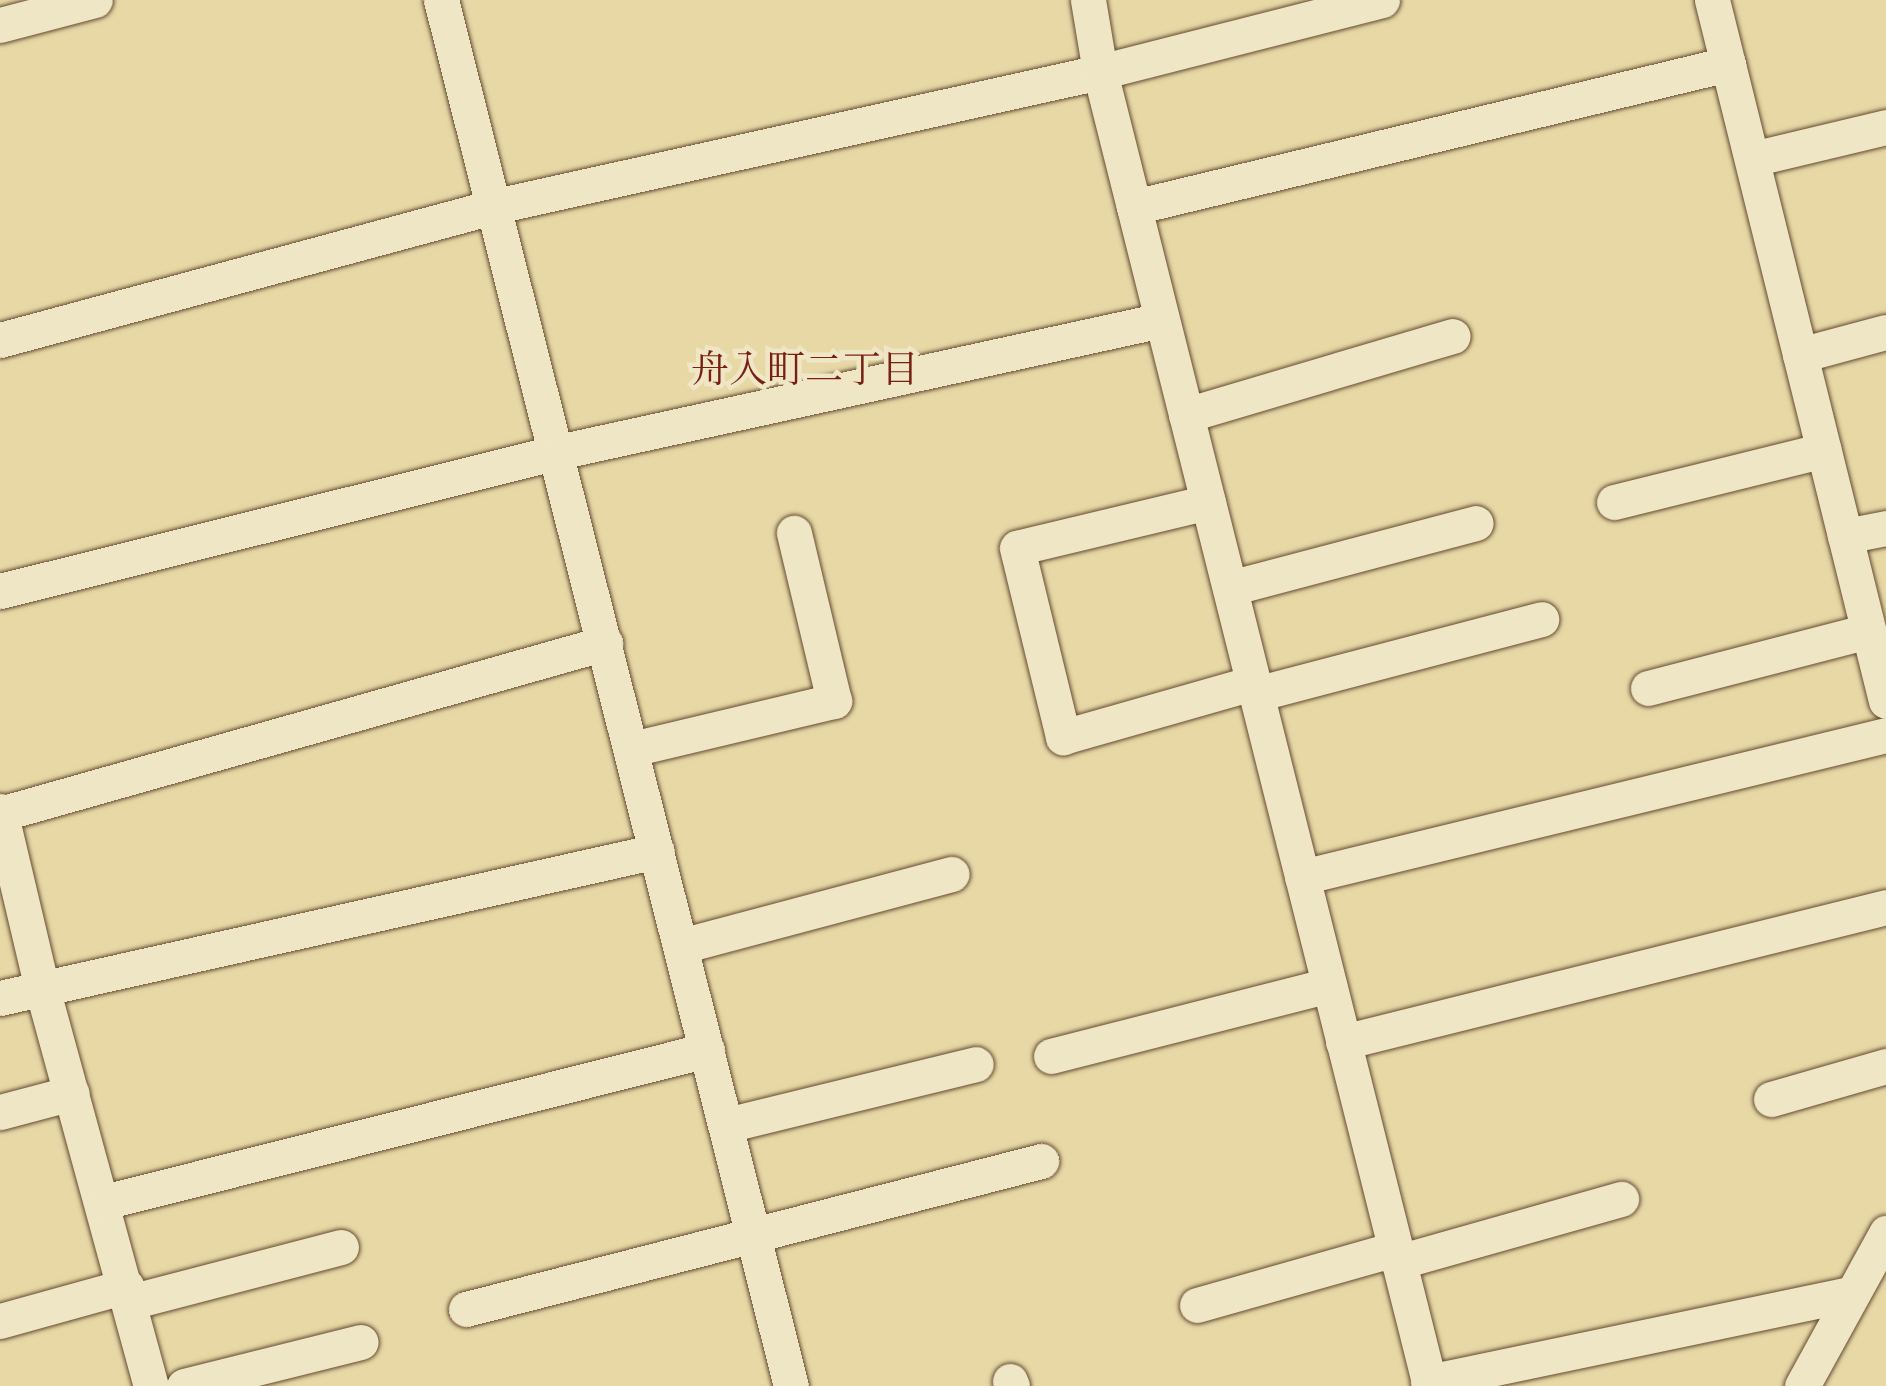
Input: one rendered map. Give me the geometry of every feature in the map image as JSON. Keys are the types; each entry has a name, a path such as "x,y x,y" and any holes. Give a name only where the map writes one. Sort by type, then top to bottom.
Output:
{"street":[{"path":"0,26 95,0"},
{"path":"441,0 558,452 790,1386"},
{"path":"1088,0 1100,72 1429,1384 1850,1294"},
{"path":"0,340 496,206 1100,72 1382,0"},
{"path":"1712,0 1845,536 1875,641 1886,701"},
{"path":"1134,207 1728,64"},
{"path":"1752,159 1886,127"},
{"path":"0,591 558,452 1162,320"},
{"path":"1800,355 1886,332"},
{"path":"1186,415 1452,336"},
{"path":"1614,502 1824,450"},
{"path":"1208,502 1017,548 1063,737 1542,618"},
{"path":"1230,588 1476,523"},
{"path":"1845,536 1886,528"},
{"path":"632,749 834,700 794,533"},
{"path":"1648,688 1875,641"},
{"path":"151,1386 104,1202 42,988 0,813 605,643"},
{"path":"1302,877 1886,735"},
{"path":"0,998 657,851"},
{"path":"681,946 952,874"},
{"path":"1344,1042 1886,906"},
{"path":"1051,1056 1329,986"},
{"path":"104,1202 706,1050"},
{"path":"726,1125 976,1064"},
{"path":"1772,1099 1886,1066"},
{"path":"0,1112 72,1093"},
{"path":"466,1308 754,1238 1040,1161"},
{"path":"1198,1305 1622,1199"},
{"path":"1802,1386 1886,1234"},
{"path":"0,1321 341,1247"},
{"path":"184,1386 360,1342"}],"district":[{"name":"舟入町二丁目","path":"805,369"}]}
